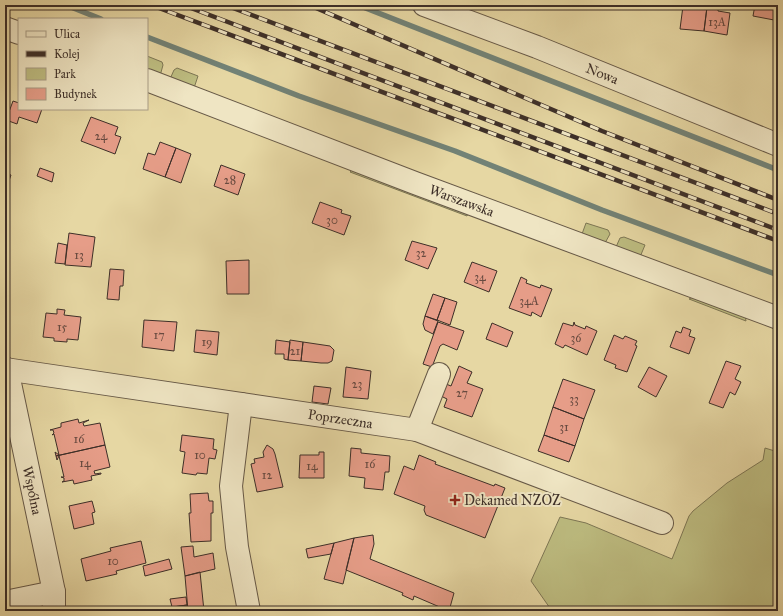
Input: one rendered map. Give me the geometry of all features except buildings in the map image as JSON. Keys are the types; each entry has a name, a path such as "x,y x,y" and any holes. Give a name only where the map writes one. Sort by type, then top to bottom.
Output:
{"street":[{"name":"Nowa","path":"424,5 537,47 778,145"},
{"path":"5,28 18,33"},
{"name":"Warszawska","path":"148,80 415,183 778,318"},
{"name":"Poprzeczna","path":"6,369 417,430 662,523"},
{"name":"Wspólna","path":"6,369 54,602"},
{"path":"417,430 440,374"},
{"path":"241,404 232,486 237,547 249,611"},
{"path":"5,602 54,602"}],"green space":[{"path":"148,56 162,62 163,65 160,76 148,71"},
{"path":"177,68 198,76 194,88 170,79 174,70"},
{"path":"355,167 468,214 467,216 350,172"},
{"path":"586,223 608,230 610,234 605,243 582,234"},
{"path":"624,237 645,245 640,257 616,247 620,238"},
{"path":"695,296 745,315 746,321 689,299"},
{"path":"765,448 778,452 778,611 552,611 531,581 560,517 586,523 672,559 689,516 693,511 727,483 763,460"}],"waterway":[{"path":"66,5 98,18"},
{"path":"358,5 778,170"},
{"path":"148,37 299,96 455,151 602,210 778,275"}],"railway":[{"path":"151,5 778,241"},
{"path":"183,5 778,230"},
{"path":"225,5 778,214"},
{"path":"309,5 602,131 778,200"}],"place":[{"name":"Dekamed NZOZ","path":"455,500"}]}
